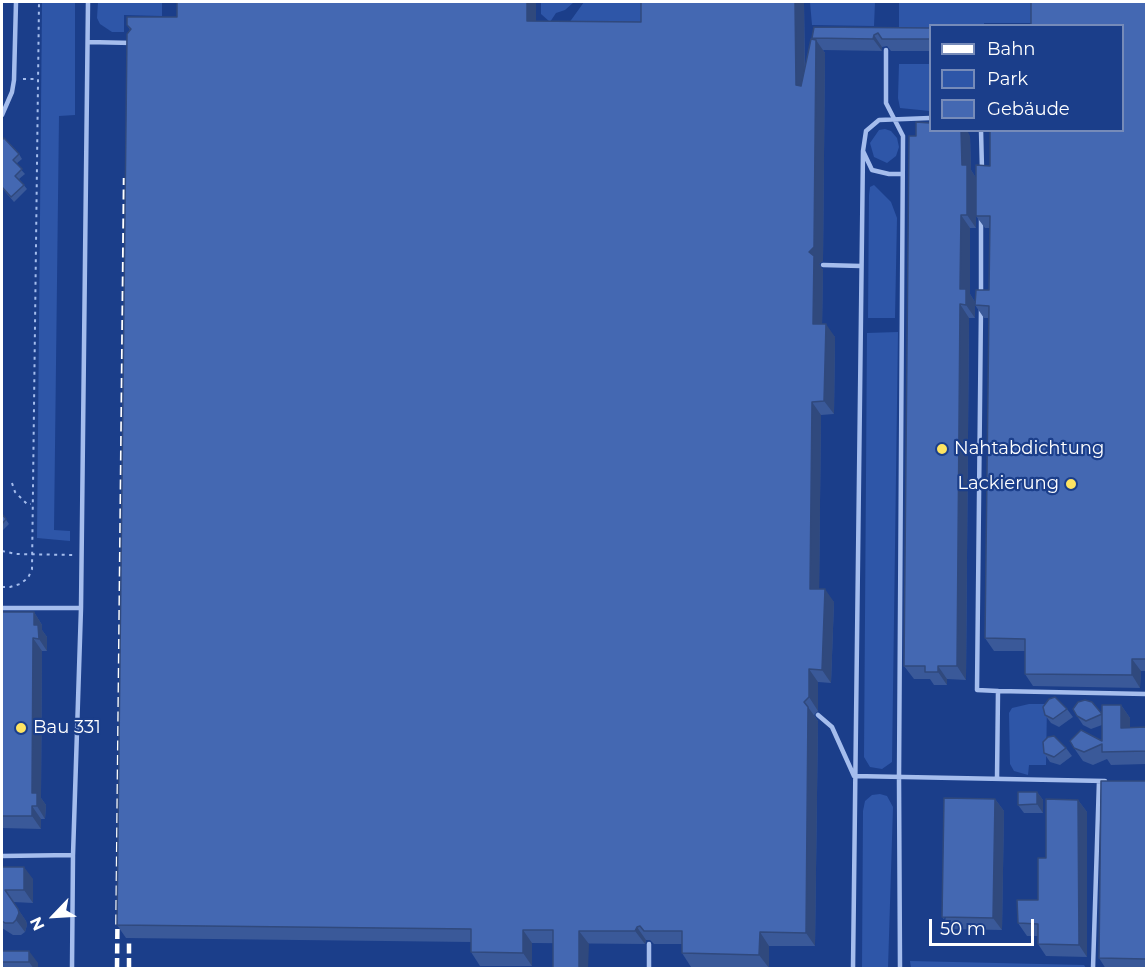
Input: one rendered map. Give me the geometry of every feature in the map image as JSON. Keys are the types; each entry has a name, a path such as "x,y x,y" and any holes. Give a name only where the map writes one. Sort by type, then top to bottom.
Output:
{"lane":[{"path":"2,115 13,86 16,2"},
{"path":"72,969 72,855 81,608 88,2"},
{"path":"88,42 136,43"},
{"path":"886,50 886,103 903,136 900,969"},
{"path":"853,969 863,151 866,131 879,120 929,118"},
{"path":"981,132 982,180"},
{"path":"863,151 872,170 902,174"},
{"path":"981,216 977,690 1146,694"},
{"path":"823,265 861,266"},
{"path":"2,608 81,608"},
{"path":"998,691 998,779"},
{"path":"818,715 832,727 854,776"},
{"path":"854,776 1111,781"},
{"path":"1093,969 1099,781"},
{"path":"2,856 72,855"},
{"path":"649,945 649,969"}],"path":[{"path":"2,587 10,588 20,584 28,578 32,569 39,2"},
{"path":"12,483 15,492 27,504 32,504"},
{"path":"2,551 32,555 81,555"}],"green space":[{"path":"42,2 75,2 75,115 59,116 54,530 70,531 70,541 37,538"},
{"path":"98,2 162,2 162,16 124,15 124,32 112,32 100,24 97,18"},
{"path":"541,2 574,2 565,10 556,13 550,22 541,14"},
{"path":"584,2 643,2 643,25 569,23"},
{"path":"810,2 875,2 874,26 812,25"},
{"path":"899,2 1033,2 1033,23 929,24 929,29 899,29"},
{"path":"899,64 929,64 929,111 900,108"},
{"path":"879,130 891,131 897,138 899,147 896,156 887,163 874,157 870,143"},
{"path":"874,185 891,202 897,218 895,318 868,318 869,195 870,187"},
{"path":"898,332 892,762 882,769 870,767 864,757 867,333"},
{"path":"1029,704 1047,704 1046,765 1029,765 1028,775 1014,771 1010,764 1009,713 1012,708"},
{"path":"872,795 887,796 893,807 888,968 862,967 863,811 865,801"},
{"path":"910,961 1084,965 1086,968 911,968"}],"building":[{"path":"177,2 527,2 527,21 641,22 641,2 795,2 796,85 801,86 811,39 816,40 814,247 809,252 814,256 813,324 826,324 824,401 812,402 810,589 825,589 822,670 809,669 809,697 804,702 808,707 806,933 760,932 759,955 682,953 682,931 644,931 640,926 635,931 579,931 579,969 553,969 553,930 523,930 523,953 471,952 471,929 117,925 127,34 131,29 127,25 127,17 177,17"},
{"name":"Lackierung","path":"1031,2 1146,2 1146,659 1132,659 1132,675 1025,674 1025,639 985,638 989,306 975,305 976,290 989,290 990,216 976,216 976,165 990,166 990,132 1124,132 1124,24 1031,24"},
{"path":"814,27 929,28 929,39 882,39 878,33 873,39 812,38"},
{"name":"Nahtabdichtung","path":"916,122 929,123 929,132 961,132 962,165 967,165 967,215 961,215 960,289 966,289 966,305 960,304 957,666 938,666 938,672 925,672 925,666 904,666 909,136 916,136"},
{"path":"4,138 19,154 13,160 22,169 15,176 24,185 11,197 2,187 2,140"},
{"name":"Bau 331","path":"2,612 34,612 34,625 38,625 39,639 33,638 32,793 37,793 37,806 32,806 32,816 2,816"},
{"path":"1055,697 1067,709 1053,719 1045,715 1043,707 1049,699"},
{"path":"1085,700 1092,702 1102,714 1086,721 1077,716 1073,709 1078,702"},
{"path":"1102,705 1121,705 1121,728 1146,727 1146,751 1102,752 1102,744 1084,752 1074,748 1070,741 1081,730 1102,741"},
{"path":"1054,736 1066,748 1054,757 1044,753 1043,742 1048,737"},
{"path":"1101,781 1146,781 1146,959 1099,958"},
{"path":"1018,792 1037,792 1037,804 1018,805"},
{"path":"944,798 995,799 993,918 942,917"},
{"path":"1046,799 1078,800 1079,945 1038,944 1038,924 1018,923 1017,900 1038,900 1038,858 1046,858"},
{"path":"2,867 24,867 24,890 5,890 19,913 13,923 2,921"},
{"path":"2,951 29,951 29,962 2,962"}],"railway":[{"path":"117,968 125,178"},
{"path":"129,942 129,968"}],"place":[{"name":"Nahtabdichtung","path":"942,449"},
{"name":"Lackierung","path":"1071,484"},
{"name":"Bau 331","path":"21,728"}]}
